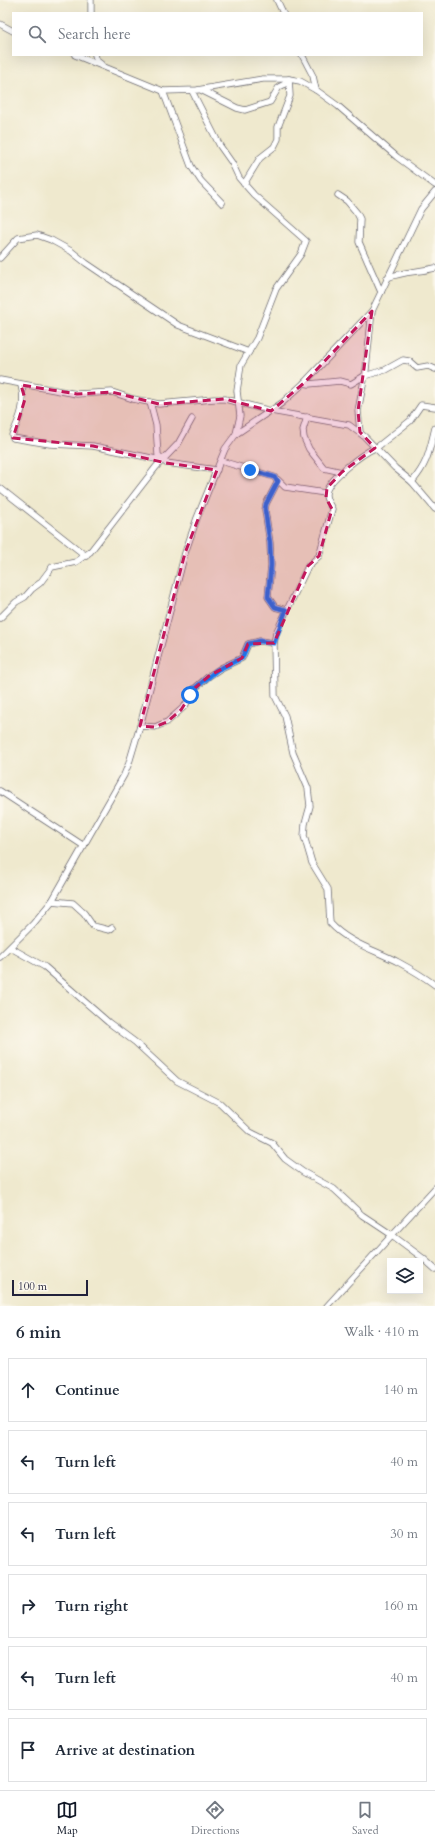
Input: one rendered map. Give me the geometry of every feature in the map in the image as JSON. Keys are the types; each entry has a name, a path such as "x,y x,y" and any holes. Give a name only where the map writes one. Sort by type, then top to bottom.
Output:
{"street":[{"path":"91,0 91,12"},
{"path":"277,0 283,12"},
{"path":"0,24 12,30"},
{"path":"78,56 163,91 201,90 263,79 300,81 316,90 351,116 397,157 435,185"},
{"path":"95,56 97,61 104,66"},
{"path":"303,56 313,76 316,90"},
{"path":"201,90 244,110 270,102 279,87 289,80"},
{"path":"244,184 260,158 274,147 278,139 278,127 290,96 289,80"},
{"path":"163,91 191,166 201,181 222,203"},
{"path":"192,91 220,146 232,163 239,178 254,195 306,241 301,254 276,289 250,352 241,365 237,391 240,416 236,434"},
{"path":"0,957 11,948 52,901 124,775 140,726 185,553 225,449 236,434 282,403 304,383 372,311 421,209 435,192"},
{"path":"338,195 347,201 360,219 359,242 381,292"},
{"path":"0,258 18,238 36,235 51,240 71,250 86,263 178,325 250,352"},
{"path":"387,278 435,268"},
{"path":"360,432 358,411 372,311"},
{"path":"304,383 309,384 340,381 351,384 364,376 385,370 403,360 409,361 417,368 428,366 435,370"},
{"path":"0,380 77,394 112,392 150,402 171,404 214,399 238,401 271,410 349,425 360,432 395,468 412,482 435,510"},
{"path":"21,385 25,399 12,435 13,438 50,444 94,446 186,466 217,470"},
{"path":"150,402 156,425 158,455 162,460"},
{"path":"435,406 421,405 410,421 342,472 327,488 325,493 332,509 319,556 308,566 286,610 274,643 275,696 285,716 293,754 308,788 310,806 305,824 304,836 312,862 328,889 330,922 338,930 363,946 397,962 435,985"},
{"path":"307,417 303,430 304,438 309,449 324,468 342,472"},
{"path":"0,618 16,602 25,598 32,589 40,583 52,567 76,562 86,556 156,467 178,444 192,419"},
{"path":"412,482 428,460 435,428"},
{"path":"221,461 261,472 276,479 285,487 325,493"},
{"path":"276,479 277,484 266,504 265,510 270,543 271,565 268,597 275,607 286,610"},
{"path":"0,488 86,556"},
{"path":"140,726 155,727 167,722 185,706 194,689 209,676 221,668 242,658 248,644 260,641 274,643"},
{"path":"0,792 84,846"},
{"path":"52,901 72,902 94,926 109,930 112,928"},
{"path":"11,948 27,956 45,968 108,1022 135,1042 177,1081 220,1103 250,1132 272,1143 293,1165 303,1172 334,1189 362,1215 424,1259 435,1270"},
{"path":"327,1306 435,1188"}],"highlighted area":[{"path":"372,311 358,411 360,432 375,448 342,472 327,488 326,498 332,509 319,556 308,566 274,643 248,644 242,658 209,676 194,689 181,710 167,722 155,727 140,726 185,553 217,470 166,463 93,446 13,438 25,399 21,385 77,394 112,392 159,404 225,399 271,411 304,383"}],"route":[{"path":"190,695 194,689 217,670 242,658 248,644 260,641 274,643 276,633 286,610 275,607 270,602 268,597 271,565 270,543 265,510 266,504 278,481 274,477 250,470"}]}
